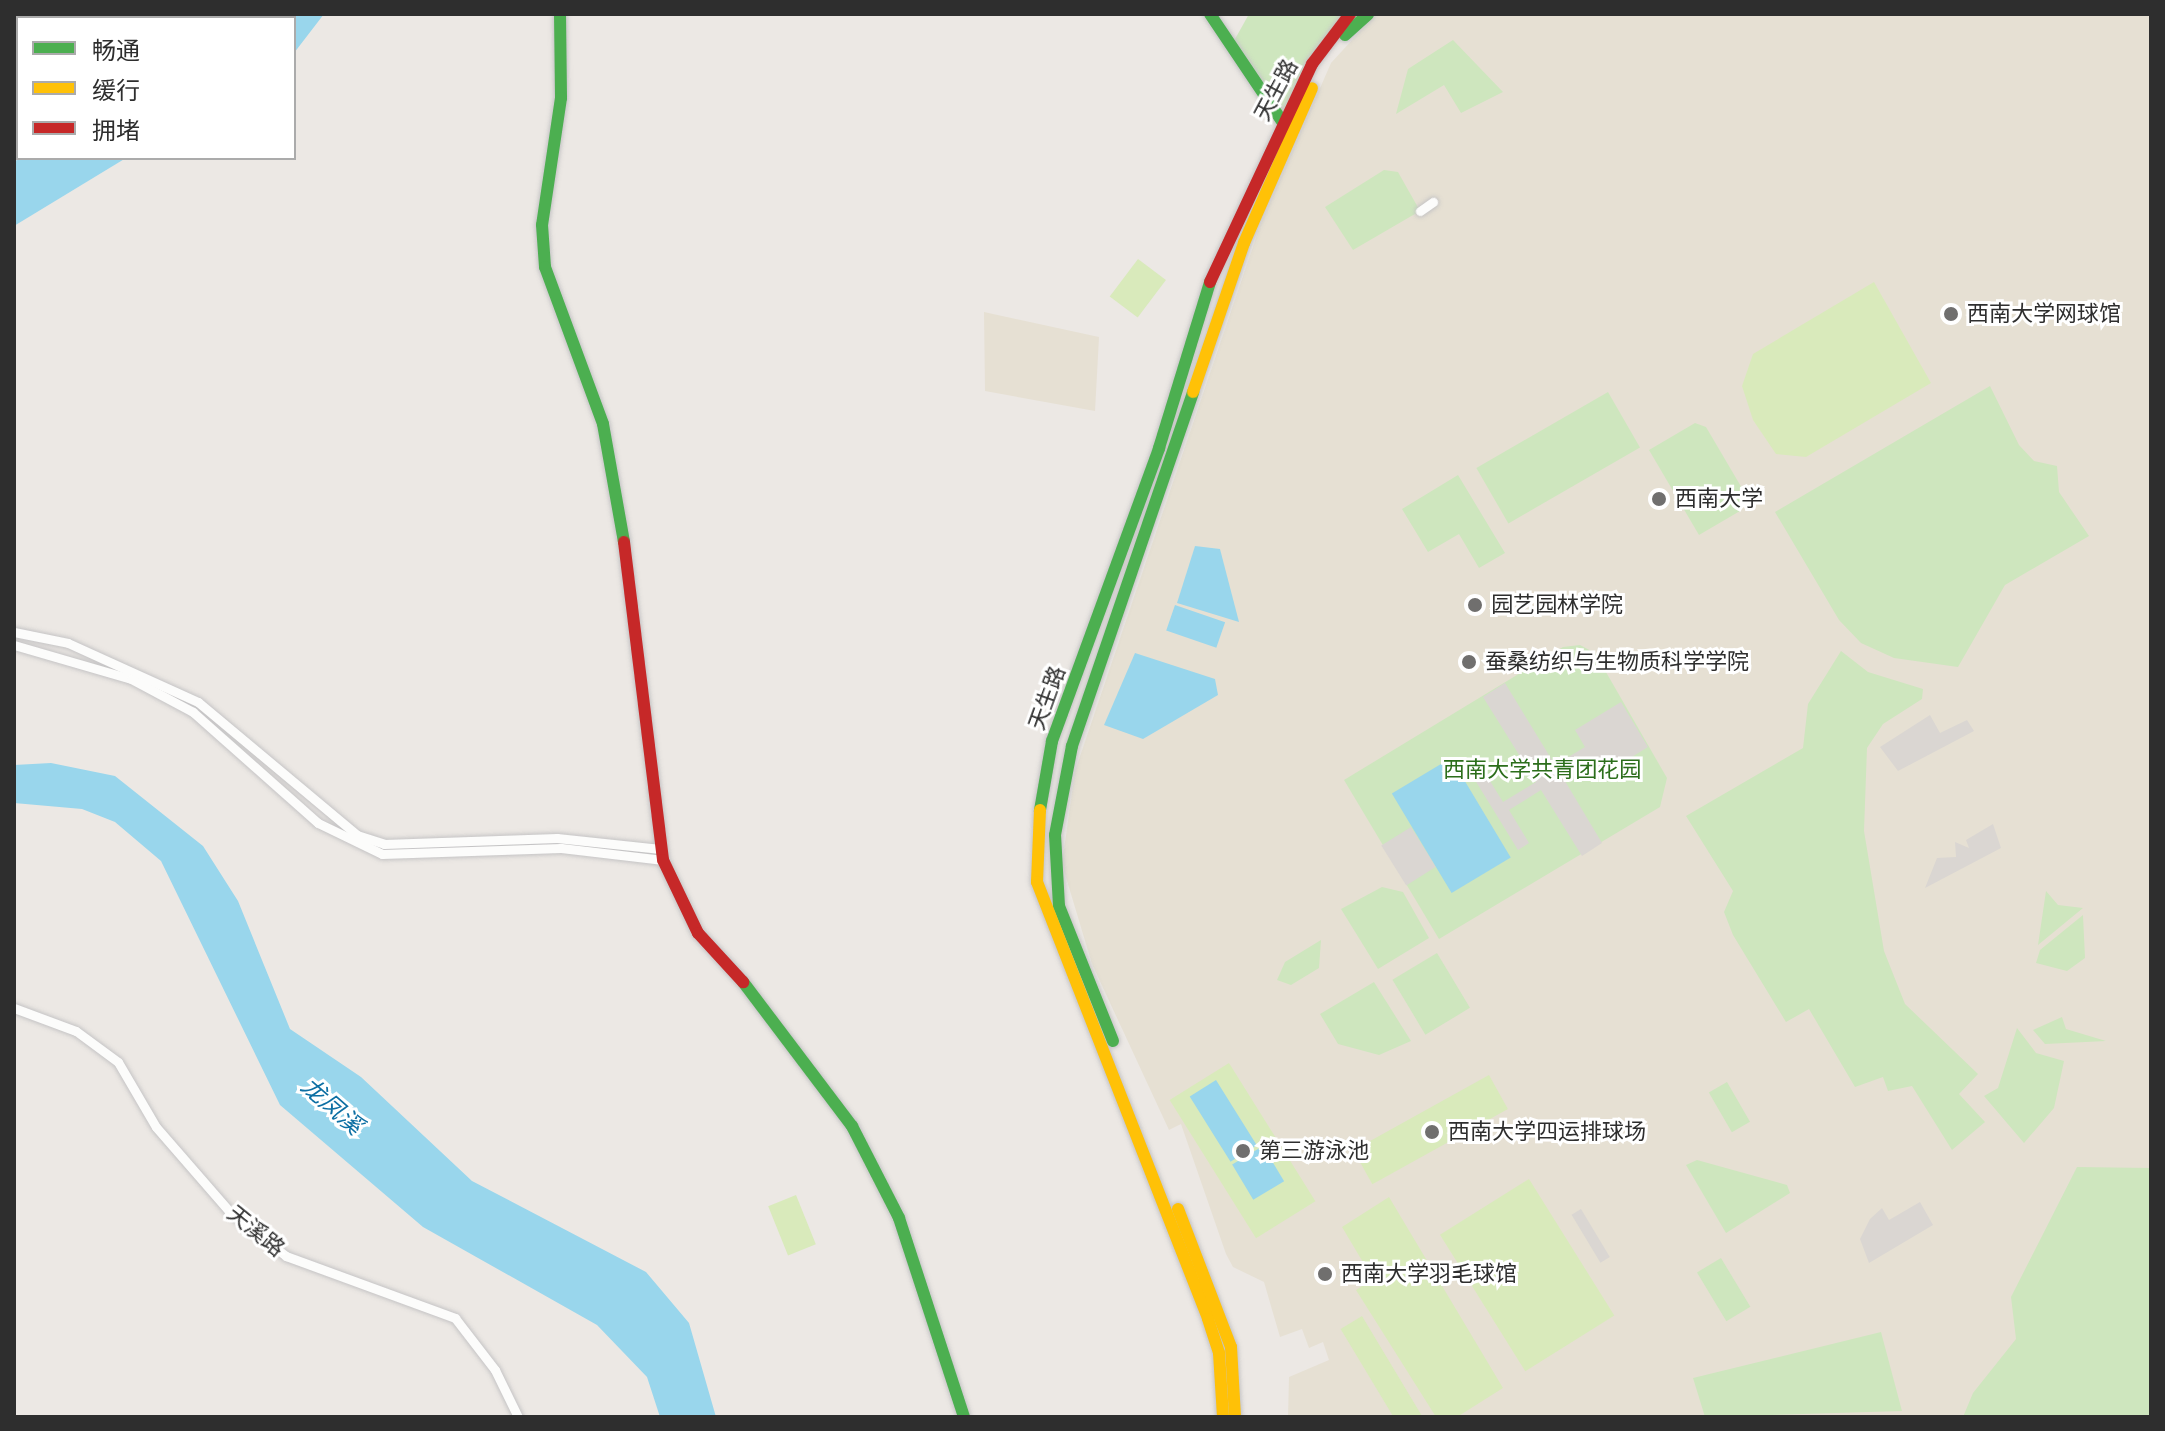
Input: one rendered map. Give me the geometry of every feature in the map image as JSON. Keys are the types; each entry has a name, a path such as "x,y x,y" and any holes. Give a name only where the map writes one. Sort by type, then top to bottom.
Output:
{"main road":[{"path":"560,14 561,98 542,225 545,267 603,424 619,503 661,855 698,933 778,1019 852,1126 899,1218 964,1417"},
{"path":"1210,14 1282,121"},
{"name":"天生路","path":"1223,1417 1219,1353 1208,1319 1037,882 1037,827 1052,741 1159,448 1220,250 1282,121 1326,41 1350,14"},
{"name":"天生路","path":"1235,1417 1231,1347 1059,906 1055,835 1072,746 1244,243 1321,68 1368,14"}],"street":[{"path":"1420,211 1433,202"},
{"path":"14,632 68,643 198,702 357,835 384,844 557,838 661,855"},
{"path":"14,645 131,679 193,712 318,823 382,854 561,848 661,855"},
{"name":"天溪路","path":"14,1008 76,1031 118,1062 156,1127 229,1211 286,1256 341,1281 410,1296 455,1318 495,1370 518,1417"}],"shaded area":[{"name":"西南大学","path":"1376,14 2151,14 2151,1417 1288,1417 1289,1377 1329,1360 1323,1342 1309,1348 1302,1329 1280,1337 1264,1282 1233,1267 1181,1124 1169,1130 1092,964 1062,864 1075,771 1260,226 1331,63"},
{"path":"984,312 1099,337 1095,411 985,391"},
{"path":"1505,683 1555,765 1585,747 1575,730 1621,702 1648,747 1601,776 1590,759 1562,776 1602,843 1582,856 1541,790 1509,810 1529,843 1518,850 1467,767 1477,760 1503,802 1536,782 1483,697"},
{"path":"1930,715 1940,733 1967,720 1974,731 1898,771 1880,747"},
{"path":"1993,824 2001,848 1925,888 1937,858 1956,857 1955,842 1969,848 1966,840"},
{"path":"1411,827 1436,867 1406,885 1381,846"},
{"path":"1920,1202 1933,1225 1869,1263 1860,1239 1870,1219 1882,1208 1889,1220"},
{"path":"1581,1209 1610,1257 1600,1263 1572,1215"}],"green space":[{"path":"1249,14 1350,14 1282,121 1230,48"},
{"path":"1453,40 1503,92 1461,113 1444,85 1396,114 1408,69"},
{"path":"1384,170 1398,172 1420,211 1353,250 1325,207"},
{"path":"1138,259 1166,280 1138,318 1110,297"},
{"path":"1874,282 1931,383 1806,457 1776,454 1753,420 1742,386 1753,354"},
{"path":"1990,386 2019,445 2034,461 2057,466 2059,492 2089,536 2005,585 1958,667 1894,658 1861,643 1839,620 1775,512"},
{"path":"1608,392 1640,447 1508,523 1476,468"},
{"path":"1695,423 1706,427 1746,495 1740,511 1699,535 1649,450"},
{"path":"1458,475 1505,553 1479,568 1459,534 1428,552 1402,509"},
{"name":"西南大学共青团花园","path":"1580,645 1595,653 1667,778 1660,807 1439,939 1344,780 1563,647"},
{"path":"1841,651 1868,672 1923,689 1922,699 1883,724 1867,748 1864,831 1884,951 1905,1004 1978,1074 1959,1094 1985,1122 1952,1150 1912,1086 1888,1091 1883,1077 1855,1087 1809,1009 1786,1022 1733,935 1724,912 1733,891 1686,816 1803,748 1808,704"},
{"path":"1382,887 1403,892 1429,938 1378,969 1341,909"},
{"path":"2046,891 2058,905 2083,908 2038,945"},
{"path":"2083,915 2085,958 2067,971 2036,963 2040,950"},
{"path":"1321,940 1319,968 1291,985 1277,980 1285,962"},
{"path":"1437,953 1470,1008 1425,1035 1392,980"},
{"path":"1374,982 1411,1041 1379,1055 1338,1044 1320,1014"},
{"path":"2062,1017 2066,1029 2106,1041 2045,1044 2033,1030"},
{"path":"2017,1028 2036,1053 2064,1061 2054,1108 2024,1143 1984,1096 1998,1088"},
{"name":"第三游泳池","path":"1229,1063 1315,1201 1256,1238 1170,1100"},
{"name":"西南大学四运排球场","path":"1489,1075 1508,1109 1372,1184 1353,1150"},
{"path":"1727,1082 1750,1122 1732,1132 1709,1092"},
{"path":"1697,1160 1787,1185 1790,1193 1726,1233 1686,1165"},
{"path":"2077,1167 2151,1168 2151,1417 1963,1417 1973,1393 2016,1339 2011,1297"},
{"path":"1529,1179 1614,1316 1525,1371 1440,1235"},
{"path":"796,1195 816,1244 788,1255 768,1206"},
{"path":"1389,1197 1503,1388 1457,1417 1436,1417 1356,1290 1373,1279 1342,1227"},
{"path":"1721,1258 1750,1307 1726,1321 1697,1272"},
{"path":"1362,1316 1423,1417 1394,1417 1341,1329"},
{"path":"1881,1332 1902,1411 1705,1417 1693,1378"}],"water":[{"path":"245,14 324,14 296,50 296,16"},
{"path":"17,160 123,160 14,226 14,162"},
{"path":"1195,546 1220,549 1239,622 1177,603"},
{"path":"1175,605 1225,622 1216,648 1166,631"},
{"path":"1135,653 1215,679 1218,695 1143,739 1104,725"},
{"path":"1451,758 1511,857 1452,893 1392,794"},
{"name":"龙凤溪","path":"51,763 115,776 203,846 238,901 290,1029 361,1077 472,1181 646,1272 689,1323 716,1417 660,1417 647,1377 597,1325 423,1227 280,1105 161,861 115,822 82,809 14,803 14,765"},
{"path":"1216,1080 1257,1145 1231,1162 1190,1096"},
{"path":"1263,1146 1284,1181 1253,1200 1232,1165"}],"traffic: fast":[{"path":"560,14 561,98 542,225 545,267 603,424 624,542"},
{"path":"1210,14 1282,121"},
{"path":"1345,35 1368,14"},
{"path":"1040,810 1052,741 1159,448 1210,282"},
{"path":"1113,1041 1059,906 1055,835 1072,746 1193,392"},
{"path":"743,982 852,1126 899,1218 964,1417"}],"traffic: slow":[{"path":"1193,392 1244,243 1312,88"},
{"path":"1040,810 1037,882 1208,1319 1219,1353 1223,1417"},
{"path":"1178,1209 1231,1347 1235,1417"}],"traffic: jam":[{"path":"1210,282 1312,64 1350,14"},
{"path":"624,542 663,860 698,933 743,982"}],"place":[{"name":"西南大学网球馆","path":"1951,314"},
{"name":"西南大学","path":"1659,499"},
{"name":"园艺园林学院","path":"1475,605"},
{"name":"蚕桑纺织与生物质科学学院","path":"1469,662"},
{"name":"西南大学四运排球场","path":"1432,1132"},
{"name":"第三游泳池","path":"1243,1151"},
{"name":"西南大学羽毛球馆","path":"1325,1274"}]}
